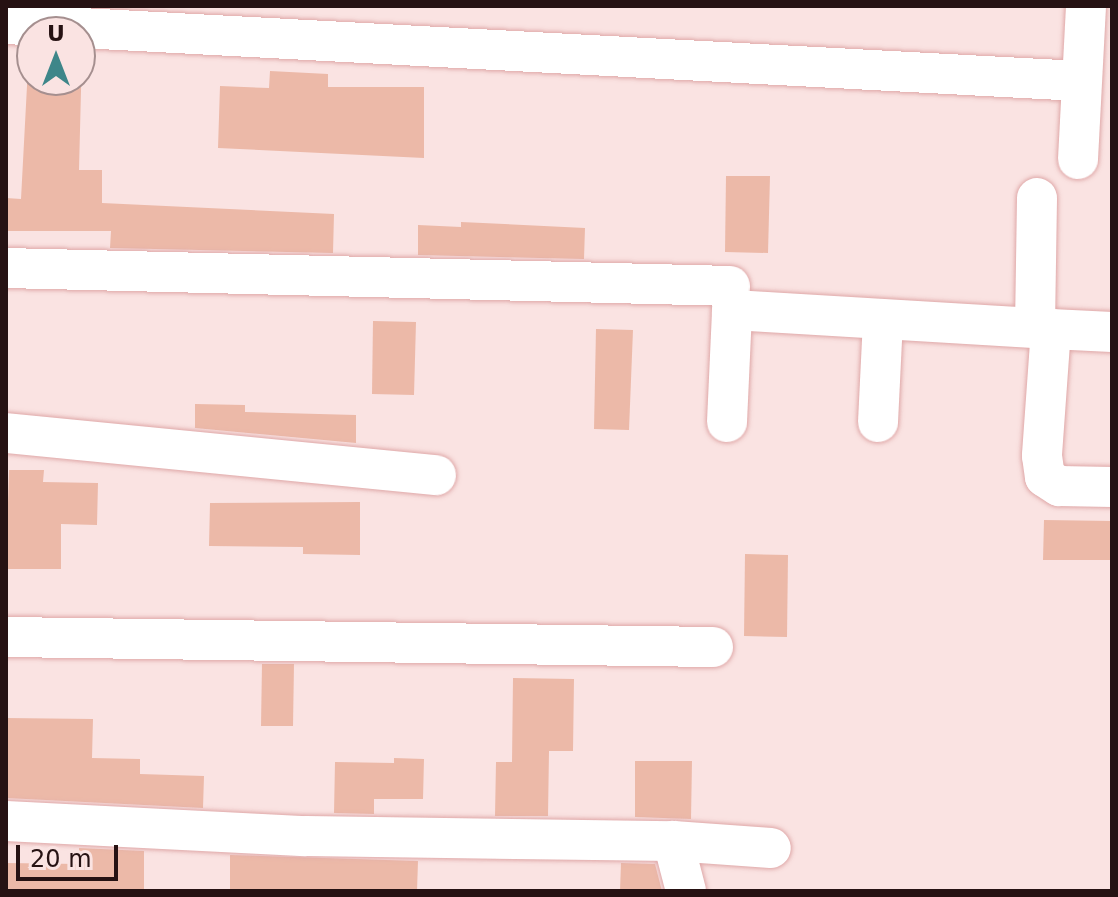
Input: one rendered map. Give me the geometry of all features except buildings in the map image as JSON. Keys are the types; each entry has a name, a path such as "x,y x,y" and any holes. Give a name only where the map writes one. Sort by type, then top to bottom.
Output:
{"street":[{"path":"1078,159 1086,6"},
{"path":"6,24 1080,81"},
{"path":"1037,198 1045,477 1059,486 1112,487"},
{"path":"6,268 730,286"},
{"path":"727,422 732,310 1112,332"},
{"path":"878,422 883,320"},
{"path":"6,433 436,475"},
{"path":"6,637 713,647"},
{"path":"6,821 306,836 673,841 771,848"},
{"path":"673,841 686,891"}]}
